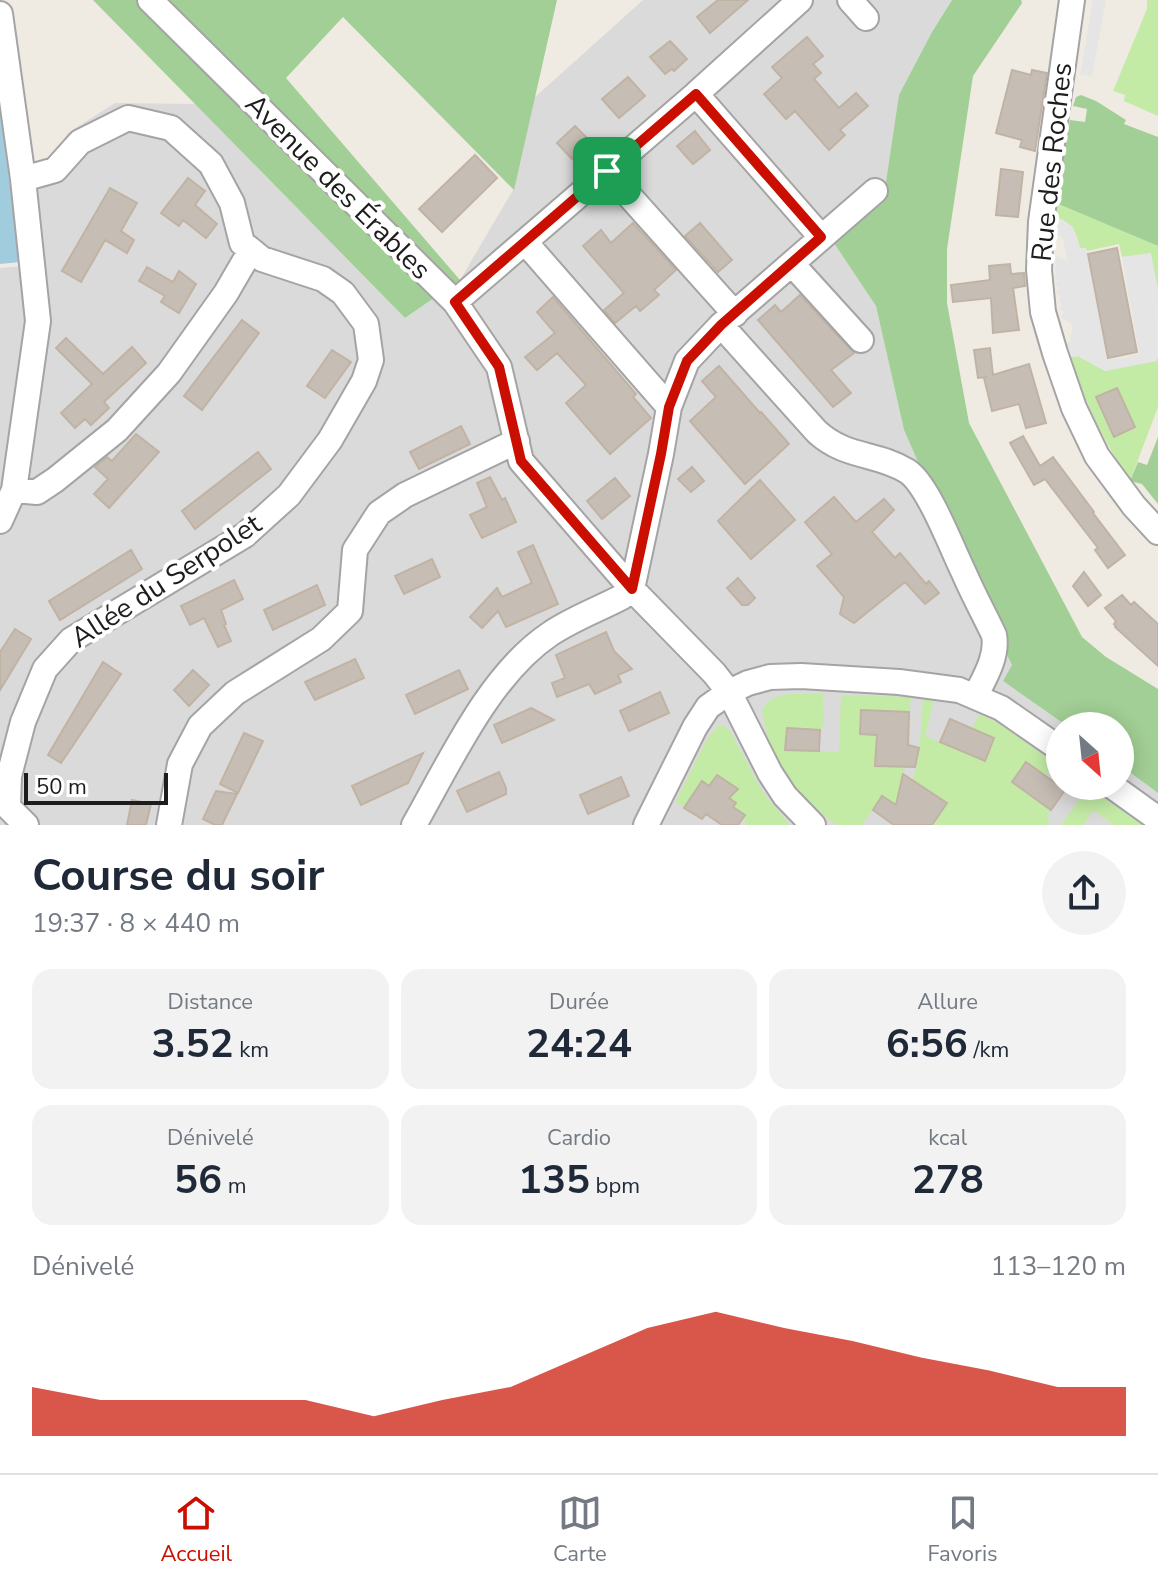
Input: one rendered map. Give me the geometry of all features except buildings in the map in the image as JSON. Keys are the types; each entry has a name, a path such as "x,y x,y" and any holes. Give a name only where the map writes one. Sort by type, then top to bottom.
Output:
{"street":[{"name":"Avenue des Érables","path":"150,0 455,302 499,367 521,461 632,589 714,673 729,692 770,773 785,796 813,825"},
{"path":"455,302 800,0"},
{"name":"Rue des Roches","path":"1072,0 1041,222 1039,270 1043,312 1074,408 1097,456 1134,506 1158,532"},
{"path":"0,14 23,179 38,321 14,490 0,521"},
{"path":"696,94 821,237"},
{"path":"14,490 37,492 117,430 169,373 226,293 251,250 242,243 232,203 211,164 171,128 128,118 80,142 55,170 23,179"},
{"path":"607,171 817,432 844,450 893,464 911,473 929,498 996,643 992,661 976,695"},
{"path":"414,825 470,727 502,679 521,657 552,632 632,589 669,407 687,361 728,320 875,191"},
{"path":"525,242 669,407"},
{"name":"Allée du Serpolet","path":"4,802 23,722 45,669 71,640 245,535 289,495 330,440 364,381 371,360 366,324 343,293 323,279 262,259 251,250"},
{"path":"792,264 861,340"},
{"path":"169,825 180,764 200,726 235,693 321,639 350,611 355,550 379,513 405,495 517,441"},
{"path":"646,825 708,707 729,692 770,677 918,683 959,690 1001,708 1046,739"},
{"path":"1132,800 1158,819"},
{"path":"4,802 26,825"}],"shaded area":[{"path":"643,0 952,0 900,95 883,202 834,243 876,306 904,430 958,553 1013,665 1003,681 1047,712 1046,800 1134,800 1134,775 1158,793 1158,825 0,825 0,268 24,266 17,217 68,133 115,103 195,104 405,318 460,280 513,190 534,98"},
{"path":"1093,0 1106,0 1092,76 1080,75"},
{"path":"1054,217 1073,227 1080,248 1086,248 1108,360 1139,354 1122,257 1151,253 1158,290 1157,361 1105,371 1078,356 1071,357 1067,342 1070,341 1073,325 1061,317 1064,312 1059,309 1061,297 1056,293 1058,280 1054,278 1057,256 1068,262 1063,239 1053,232"}],"green space":[{"path":"93,0 557,0 514,190 343,17 286,78 460,280 405,318"},
{"path":"952,0 1021,0 1022,3 973,76 947,249 947,303 969,423 1082,637 1106,657 1158,689 1158,793 1134,775 1134,712 1047,712 1003,681 1012,665 904,430 876,306 834,243 883,202 899,95"},
{"path":"1147,0 1158,0 1158,116 1124,101 1125,95 1113,91 1147,9"},
{"path":"1081,95 1126,120 1124,124 1158,137 1158,246 1056,203 1070,120 1085,122 1087,109 1073,106 1076,97"},
{"path":"1056,203 1158,246 1158,290 1150,254 1122,257 1119,244 1087,251 1086,248 1080,249 1072,228 1054,217"},
{"path":"1078,356 1105,371 1158,358 1158,407 1130,481 1089,405 1071,357"},
{"path":"1158,437 1158,504 1142,484 1130,481 1138,462 1147,465"},
{"path":"787,694 823,694 824,724 820,730 787,728 785,749 839,752 841,695 911,697 909,712 861,710 861,734 908,737 902,780 911,783 919,754 923,698 934,700 925,736 985,761 994,739 972,729 979,714 998,723 1046,757 1046,776 1026,762 1012,782 1051,810 1046,816 1050,820 1047,825 932,825 897,801 894,804 883,796 862,825 837,825 805,800 777,760 762,711 771,699"},
{"path":"718,726 729,729 762,791 790,825 745,825 742,819 745,815 733,807 736,803 729,798 738,789 717,775 709,786 702,781 684,808 676,801 707,739"},
{"path":"1079,800 1106,800 1142,825 1114,825 1093,810 1083,825 1061,825"}],"water":[{"path":"0,111 20,262 0,264"}],"route":[{"path":"696,94 821,237 721,325 687,361 669,407 632,589 521,461 499,367 455,302 607,171 696,94"}]}
